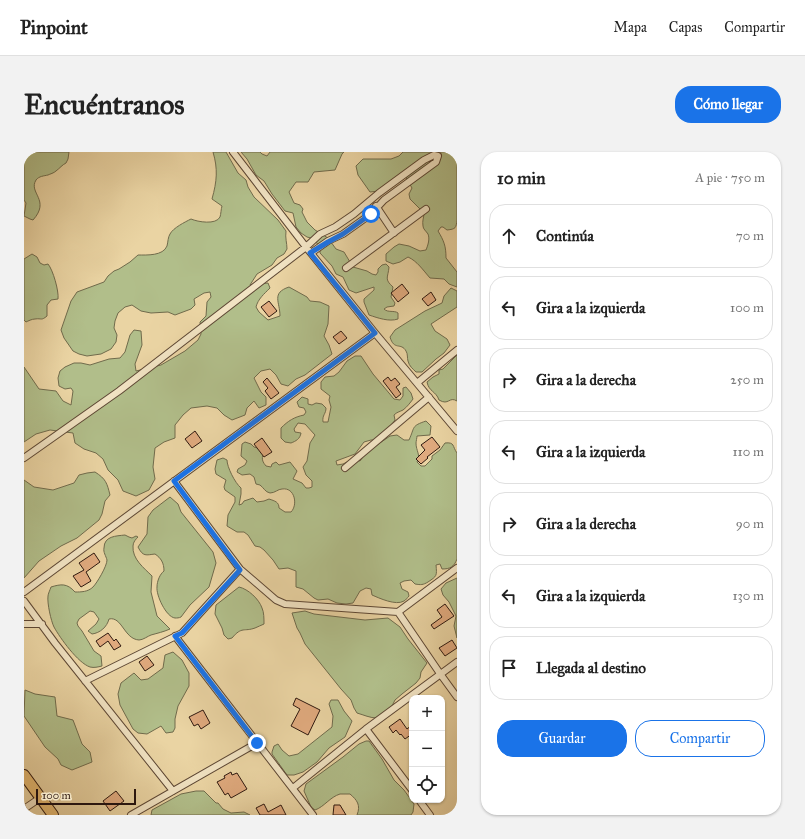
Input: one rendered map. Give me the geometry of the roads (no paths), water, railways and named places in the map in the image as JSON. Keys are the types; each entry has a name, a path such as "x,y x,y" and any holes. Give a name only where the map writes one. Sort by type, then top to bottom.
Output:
{"main road":[{"path":"24,775 53,815"}],"street":[{"path":"233,152 310,253 457,431"},
{"path":"24,458 119,391 306,247 320,234 336,227 424,160 434,155 438,156 436,162 384,200 371,214 343,234 310,253"},
{"path":"371,200 394,233"},
{"path":"346,268 426,209"},
{"path":"24,592 375,333"},
{"path":"417,383 457,350"},
{"path":"345,468 429,397"},
{"path":"174,481 240,570 276,600 285,604 398,612 457,568"},
{"path":"85,681 182,633 240,570"},
{"path":"24,601 55,643 173,791"},
{"path":"398,612 457,697"},
{"path":"24,624 42,624"},
{"path":"175,636 313,815"},
{"path":"293,788 366,729 457,662"},
{"path":"366,729 409,786"},
{"path":"131,815 257,743"},
{"path":"24,809 40,798"},
{"path":"421,803 430,815"}]}
